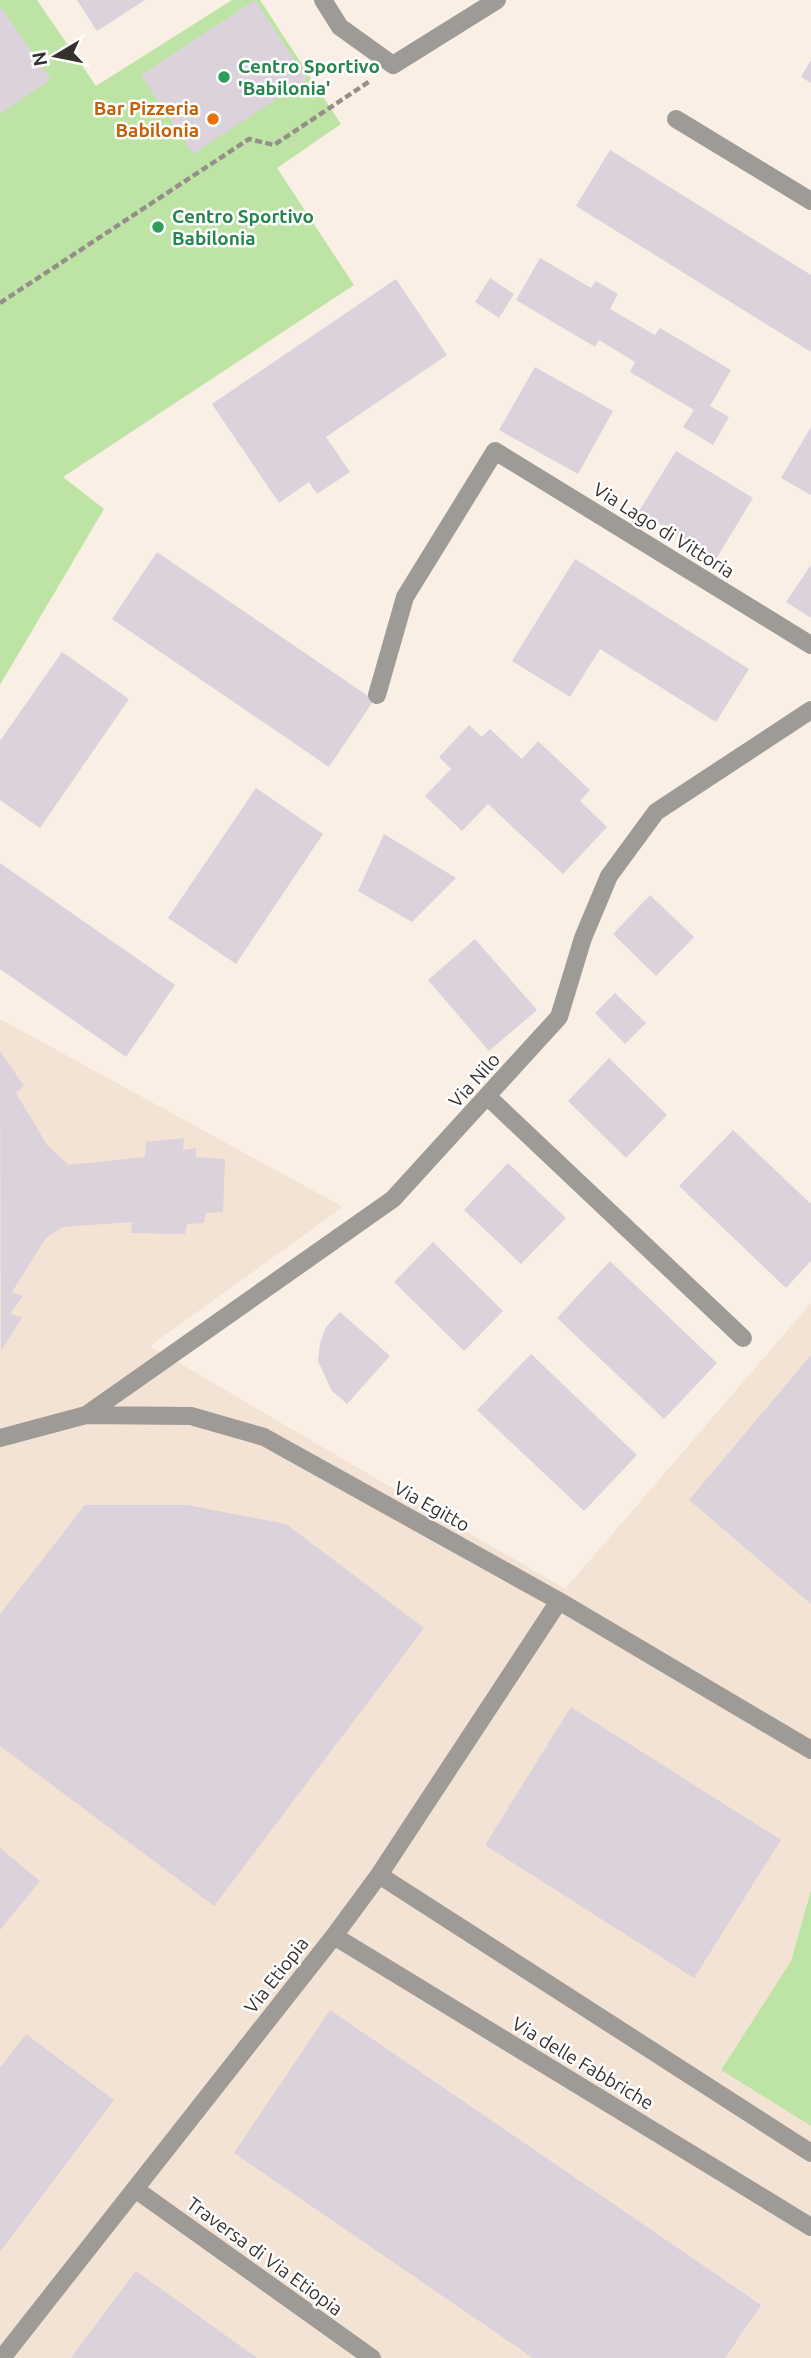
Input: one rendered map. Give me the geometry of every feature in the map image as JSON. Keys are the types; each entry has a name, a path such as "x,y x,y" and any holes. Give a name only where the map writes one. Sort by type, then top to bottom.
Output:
{"street":[{"path":"323,0 340,27 393,65 497,0"},
{"path":"676,119 811,201"},
{"name":"Via Lago di Vittoria","path":"377,695 405,597 495,451 811,645"},
{"name":"Via Nilo","path":"86,1415 393,1199 559,1017 583,938 609,876 656,812 811,710"},
{"path":"487,1097 743,1338"},
{"name":"Via Egitto","path":"0,1437 86,1415 191,1416 264,1437 559,1601 811,1750"},
{"name":"Via Etiopia","path":"2,2358 379,1875 559,1601"},
{"path":"379,1875 811,2153"},
{"name":"Via delle Fabbriche","path":"334,1936 811,2227"},
{"name":"Traversa di Via Etiopia","path":"135,2189 372,2358"}],"path":[{"path":"0,303 249,139 274,145 393,65"}],"shaded area":[{"path":"0,1019 343,1207 150,1346 565,1589 811,1303 811,1890 791,1961 721,2070 811,2126 811,2358 0,2358"}],"green space":[{"name":"Centro Sportivo Babilonia","path":"0,0 37,0 96,86 232,0 260,0 341,124 277,168 354,285 63,477 104,509 0,685"},
{"path":"811,1890 811,2126 721,2070 791,1961"}],"building":[{"path":"77,0 145,0 97,31"},
{"name":"Centro Sportivo 'Babilonia'","path":"255,0 307,79 193,154 141,75"},
{"path":"0,6 51,79 0,114"},
{"path":"811,60 811,83 801,77"},
{"path":"610,150 811,275 811,352 576,206"},
{"path":"540,258 591,288 596,281 618,294 610,309 655,335 660,328 731,370 710,406 729,417 713,445 683,427 694,410 630,372 635,362 599,340 595,347 516,300"},
{"path":"490,278 514,294 499,318 475,302"},
{"path":"396,279 447,355 326,437 350,472 317,494 309,482 279,503 212,404"},
{"path":"535,367 613,411 578,474 499,430"},
{"path":"811,427 811,495 781,478"},
{"path":"676,451 753,498 716,559 639,511"},
{"path":"157,552 374,700 329,767 112,619"},
{"path":"575,559 749,669 716,722 600,649 570,697 512,661"},
{"path":"811,565 811,618 786,602"},
{"path":"62,652 129,699 40,828 0,800 0,741"},
{"path":"469,725 482,737 490,729 522,759 538,741 590,790 580,801 607,827 563,874 488,804 462,831 425,796 451,769 439,757"},
{"path":"256,788 323,834 236,964 168,918"},
{"path":"384,834 456,878 412,922 358,891"},
{"path":"0,863 175,985 126,1057 0,969"},
{"path":"650,895 694,937 656,976 613,934"},
{"path":"475,939 537,1010 489,1051 428,980"},
{"path":"615,993 646,1023 625,1044 595,1013"},
{"path":"0,1051 24,1086 16,1093 47,1145 69,1165 145,1157 146,1142 184,1138 183,1150 196,1148 196,1157 225,1159 223,1212 206,1213 204,1223 187,1224 185,1234 131,1233 132,1222 62,1227 46,1238 12,1292 23,1296 10,1314 22,1317 1,1351"},
{"path":"609,1058 667,1115 626,1158 568,1101"},
{"path":"733,1130 811,1204 811,1261 786,1288 679,1186"},
{"path":"508,1163 566,1218 521,1264 464,1210"},
{"path":"433,1242 503,1311 464,1351 394,1282"},
{"path":"610,1261 717,1363 664,1419 557,1318"},
{"path":"340,1312 390,1356 347,1404 332,1391 318,1361 320,1343 326,1327"},
{"path":"531,1354 637,1455 584,1511 477,1410"},
{"path":"811,1355 811,1604 689,1500"},
{"path":"85,1505 187,1505 286,1524 424,1628 214,1906 0,1746 0,1614"},
{"path":"571,1707 781,1840 694,1978 485,1845"},
{"path":"0,1848 40,1881 0,1930"},
{"path":"330,2010 761,2305 725,2358 533,2358 234,2153"},
{"path":"26,2034 114,2100 0,2252 0,2068"},
{"path":"136,2271 257,2358 71,2358"}],"place":[{"name":"Centro Sportivo 'Babilonia'","path":"224,77"},
{"name":"Bar Pizzeria Babilonia","path":"213,119"},
{"name":"Centro Sportivo Babilonia","path":"158,227"}]}
